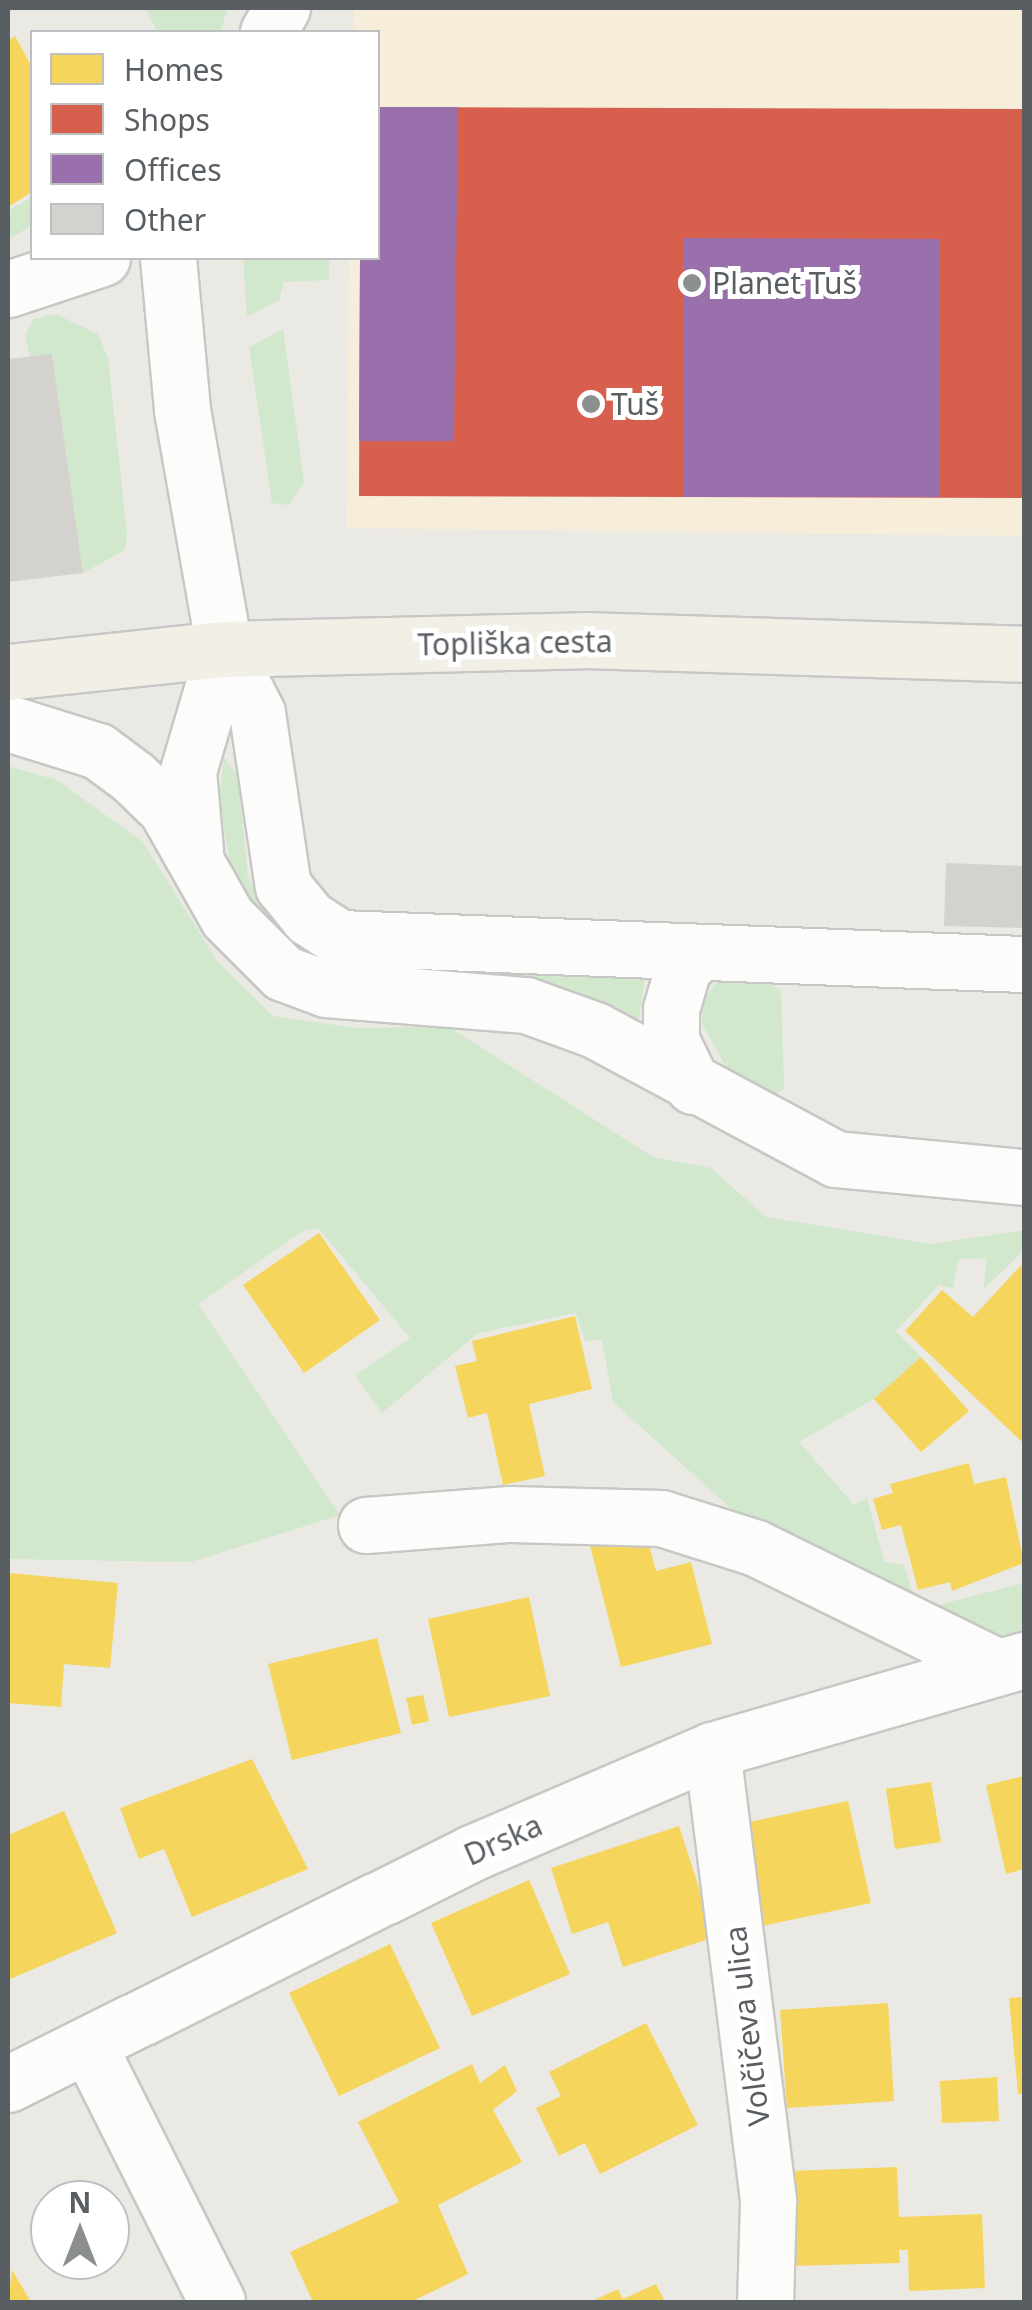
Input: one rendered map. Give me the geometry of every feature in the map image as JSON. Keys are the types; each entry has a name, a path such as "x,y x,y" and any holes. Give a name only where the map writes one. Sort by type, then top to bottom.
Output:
{"main road":[{"name":"Topliška cesta","path":"8,672 224,649 584,640 1024,654"}],"street":[{"path":"269,30 282,8"},
{"path":"8,289 96,260"},
{"path":"159,261 224,649 257,713 282,886 309,918 340,938 1024,964"},
{"path":"196,855 188,771 224,649"},
{"path":"8,723 98,751 166,808 228,916 283,973 326,990 526,1005 595,1030 836,1159 1024,1178"},
{"path":"694,1086 671,1040 671,1009 683,968 700,952"},
{"path":"366,1525 510,1514 661,1518 756,1548 1010,1663"},
{"name":"Drska","path":"8,2084 472,1853 712,1750 1010,1663"},
{"name":"Volčičeva ulica","path":"712,1750 768,2202 765,2302"},
{"path":"89,2046 217,2302"}],"shaded area":[{"name":"Planet Tuš","path":"354,8 1024,8 1024,536 347,528 349,260 380,260 380,30 353,30"}],"green space":[{"path":"145,8 228,8 221,30 157,30"},
{"path":"30,198 30,226 8,240 8,211"},
{"path":"243,260 329,260 329,280 284,282 279,300 247,317"},
{"path":"55,314 98,334 108,358 127,534 125,550 83,573 52,355 30,357 25,335 34,319"},
{"path":"283,329 304,483 289,505 272,503 249,347"},
{"path":"224,757 238,777 248,878 278,922 646,969 638,1025 295,956 253,915 233,876 219,803"},
{"path":"8,766 57,780 143,842 217,961 273,1016 356,1028 412,1027 432,1016 653,1157 711,1168 766,1217 931,1244 1024,1230 1024,1250 984,1289 986,1258 959,1259 953,1288 939,1285 896,1331 921,1357 874,1399 799,1442 854,1505 867,1498 884,1562 904,1565 917,1607 746,1522 613,1402 602,1340 585,1341 576,1313 478,1333 382,1413 355,1375 410,1338 319,1229 304,1230 198,1304 340,1515 191,1562 8,1559"},
{"path":"718,980 765,980 781,991 784,1089 768,1099 738,1089 702,1024 702,1003"},
{"path":"1024,1583 1024,1638 998,1640 931,1607"}],"building: Homes":[{"path":"15,36 30,63 30,193 8,207 8,41"},
{"path":"319,1233 380,1320 304,1373 243,1285"},
{"path":"1024,1262 1024,1444 905,1331 942,1290 973,1317"},
{"path":"575,1316 592,1389 529,1404 545,1476 503,1485 487,1413 468,1418 455,1366 477,1361 472,1341"},
{"path":"921,1357 969,1411 921,1452 874,1399"},
{"path":"969,1463 974,1484 1006,1477 1024,1563 952,1591 950,1582 918,1590 901,1525 882,1530 873,1499 893,1493 890,1484"},
{"path":"643,1523 656,1571 691,1562 712,1644 621,1667 588,1538"},
{"path":"8,1573 118,1583 110,1668 64,1664 61,1707 8,1703"},
{"path":"529,1597 550,1696 449,1717 428,1619"},
{"path":"377,1638 401,1733 292,1760 268,1664"},
{"path":"423,1695 429,1721 412,1725 406,1698"},
{"path":"252,1759 308,1869 192,1917 164,1849 139,1859 120,1808"},
{"path":"1024,1776 1024,1869 1006,1874 986,1785"},
{"path":"931,1782 941,1842 895,1849 886,1789"},
{"path":"848,1801 871,1903 762,1926 740,1824"},
{"path":"64,1811 117,1933 8,1980 8,1835"},
{"path":"679,1826 715,1937 623,1967 608,1922 572,1934 551,1868"},
{"path":"529,1880 570,1974 472,2016 431,1923"},
{"path":"390,1944 440,2048 339,2096 289,1993"},
{"path":"1024,1997 1024,2094 1018,2094 1009,1998"},
{"path":"888,2003 894,2101 787,2108 780,2010"},
{"path":"646,2023 698,2125 600,2174 585,2143 559,2156 536,2108 561,2096 549,2072"},
{"path":"472,2064 480,2083 505,2065 517,2091 493,2110 522,2162 438,2205 468,2274 411,2302 313,2302 290,2252 399,2202 358,2122"},
{"path":"997,2077 999,2121 942,2123 940,2081"},
{"path":"897,2167 899,2217 982,2214 985,2288 909,2291 908,2250 899,2250 900,2263 792,2266 789,2171"},
{"path":"12,2270 31,2302 8,2302"},
{"path":"656,2284 665,2302 590,2302 618,2289 623,2299"}],"building: Shops":[{"name":"Planet Tuš","path":"380,107 1024,109 1024,498 359,496 360,260 380,260"}],"building: Offices":[{"path":"380,107 458,107 454,441 359,441 360,260 380,260"},
{"path":"683,238 940,239 940,497 683,497"}],"building: Other":[{"path":"52,354 83,573 8,582 8,359"},
{"path":"946,863 1024,866 1024,928 944,926"}],"place":[{"name":"Planet Tuš","path":"692,283"},
{"name":"Tuš","path":"591,404"}]}
